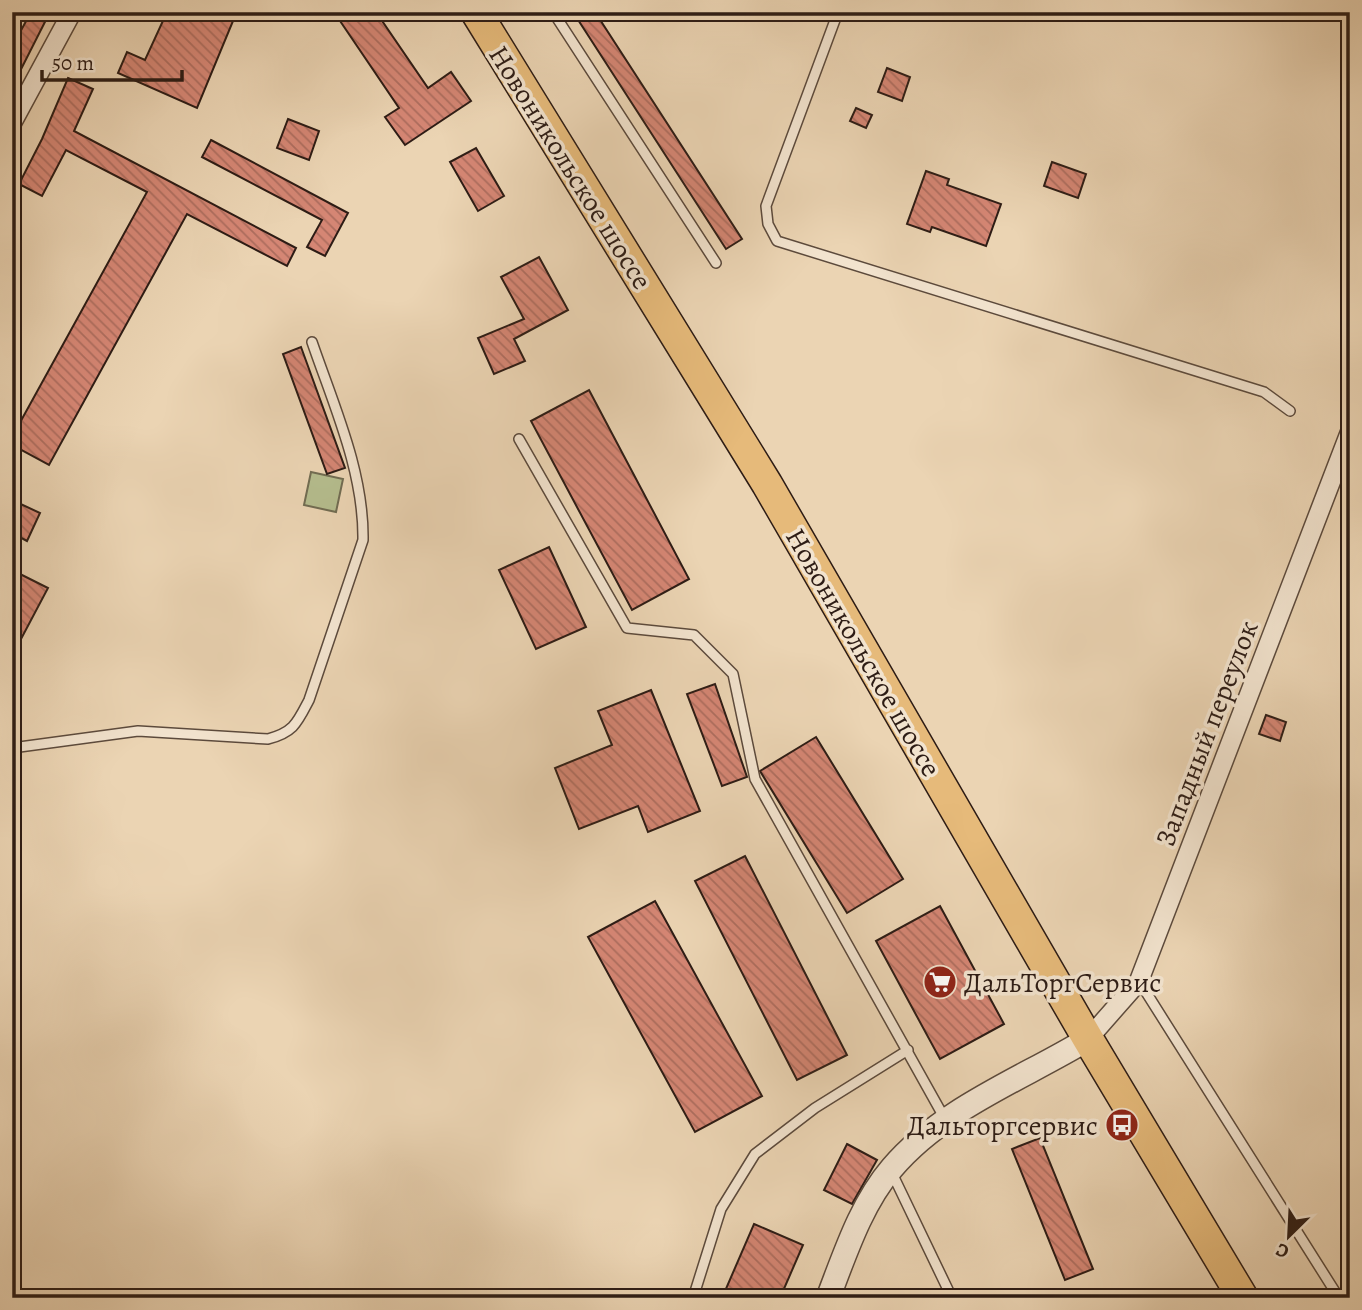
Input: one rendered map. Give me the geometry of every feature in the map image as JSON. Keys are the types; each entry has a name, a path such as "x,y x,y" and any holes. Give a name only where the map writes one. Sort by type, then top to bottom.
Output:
{"highway":[{"name":"Новоникольское шоссе","path":"476,12 767,484 1088,1039 1243,1298"}],"street":[{"path":"12,123 72,12"},
{"name":"Западный переулок","path":"1088,1039 1139,981 1343,467 1350,432"},
{"path":"828,1298 853,1232 890,1170 945,1119 1088,1039"}],"lane":[{"path":"554,12 716,262"},
{"path":"838,12 766,206 768,224 777,241 1264,392 1290,411"},
{"path":"12,748 138,732 268,739 287,734 298,721 309,700 363,540 364,512 351,458 312,342"},
{"path":"519,439 627,628 694,635 733,674 755,779 945,1119"},
{"path":"1139,981 1339,1298"},
{"path":"693,1298 721,1209 755,1154 815,1108 908,1050"},
{"path":"890,1170 951,1298"}],"green space":[{"path":"311,472 343,479 336,512 304,505"}],"building":[{"path":"31,12 50,12 12,87 12,47"},
{"path":"167,12 213,12 233,21 197,108 118,73 127,52 145,60"},
{"path":"334,12 376,12 428,88 451,72 471,101 405,145 385,117 399,108"},
{"path":"573,12 595,12 742,239 726,249"},
{"path":"887,68 910,77 902,101 878,92"},
{"path":"68,78 93,89 74,131 296,248 287,266 187,214 49,465 12,445 12,437 147,192 66,150 42,196 19,184"},
{"path":"856,108 872,115 866,128 850,121"},
{"path":"288,119 319,131 309,160 277,148"},
{"path":"211,140 348,213 325,256 307,247 322,220 202,157"},
{"path":"476,148 504,196 478,211 450,162"},
{"path":"1052,162 1086,174 1078,198 1044,186"},
{"path":"926,171 949,179 947,185 1001,204 986,246 932,227 930,232 907,224"},
{"path":"539,257 568,310 514,339 525,361 494,374 478,338 524,319 501,277"},
{"path":"301,347 345,468 327,474 283,354"},
{"path":"589,390 689,579 632,610 531,421"},
{"path":"12,500 40,513 27,541 12,533"},
{"path":"549,547 586,627 536,649 499,570"},
{"path":"12,570 48,588 12,656"},
{"path":"715,684 747,777 722,786 687,694"},
{"path":"651,690 700,811 648,832 638,806 579,829 555,768 612,745 598,711"},
{"path":"1266,715 1286,722 1280,741 1259,734"},
{"path":"816,737 903,879 847,913 760,771"},
{"path":"745,856 847,1055 797,1080 695,881"},
{"path":"655,901 762,1096 695,1132 588,937"},
{"name":"ДальТоргСервис","path":"940,906 1004,1024 940,1059 876,941"},
{"path":"1040,1138 1093,1269 1065,1280 1012,1149"},
{"path":"847,1144 877,1160 852,1204 824,1190"},
{"path":"754,1224 803,1245 780,1298 722,1298"}],"place":[{"name":"ДальТоргСервис","path":"940,982"},
{"name":"Дальторгсервис","path":"1122,1125"}]}
